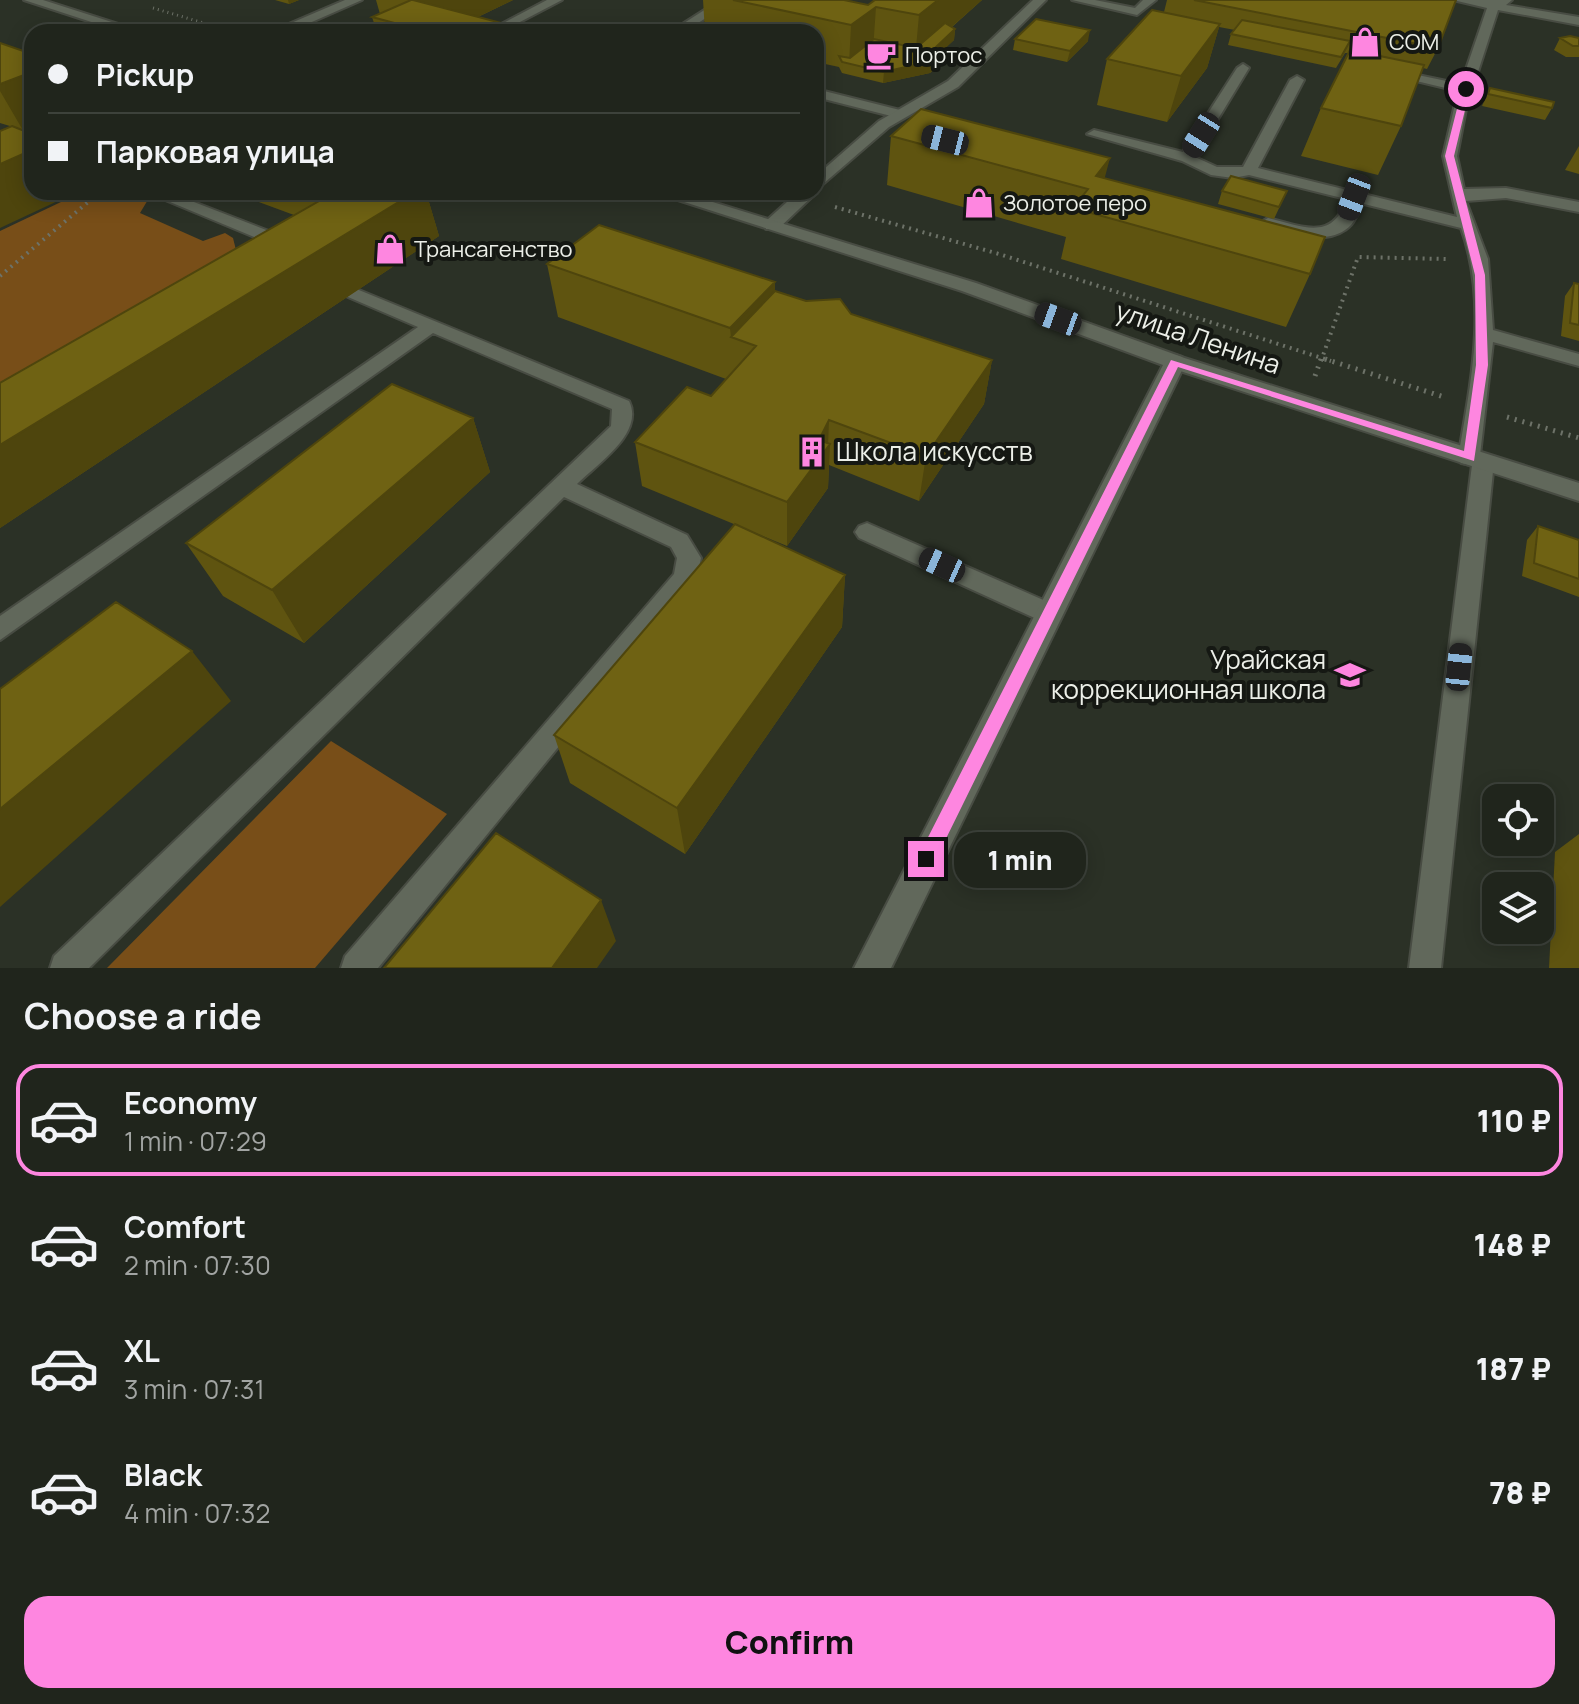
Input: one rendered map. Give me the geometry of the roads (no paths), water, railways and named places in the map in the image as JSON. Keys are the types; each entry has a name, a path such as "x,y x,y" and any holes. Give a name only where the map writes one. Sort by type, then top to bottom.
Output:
{"main road":[{"path":"30,0 110,24"},
{"path":"297,24 356,0"},
{"path":"824,178 884,124 953,84 1040,0"},
{"name":"улица Ленина","path":"689,200 969,287 1175,362 1579,492"},
{"path":"772,225 800,200"},
{"path":"872,968 1175,362"}],"lane":[{"path":"508,24 556,0"},
{"path":"1078,0 1137,12 1150,0"},
{"path":"1459,0 1500,3 1579,21"},
{"path":"689,24 726,2"},
{"path":"1425,968 1476,460 1476,408 1482,333 1479,259 1458,200 1450,156 1466,89 1500,3"},
{"path":"1187,158 1243,68"},
{"path":"1367,68 1466,89"},
{"path":"1249,170 1297,80"},
{"path":"824,95 899,114"},
{"path":"884,124 914,132"},
{"path":"1094,134 1187,158 1211,170 1232,173 1249,170 1467,225"},
{"path":"1458,200 1464,194 1488,191 1579,207"},
{"path":"1254,219 1314,232 1332,231 1344,223 1354,197"},
{"path":"174,200 273,239 266,261"},
{"path":"66,968 621,428 622,406 354,293"},
{"path":"0,630 431,326"},
{"path":"1482,333 1579,360"},
{"path":"357,968 685,577 689,558 679,541 561,486"},
{"path":"867,532 1048,613"}],"place":[{"name":"СОМ","path":"1365,42"},
{"name":"Портос","path":"881,55"},
{"name":"Золотое перо","path":"979,203"},
{"name":"Трансагенство","path":"390,249"},
{"name":"Школа искусств","path":"812,452"},
{"name":"Урайская коррекционная школа","path":"1350,675"}]}
